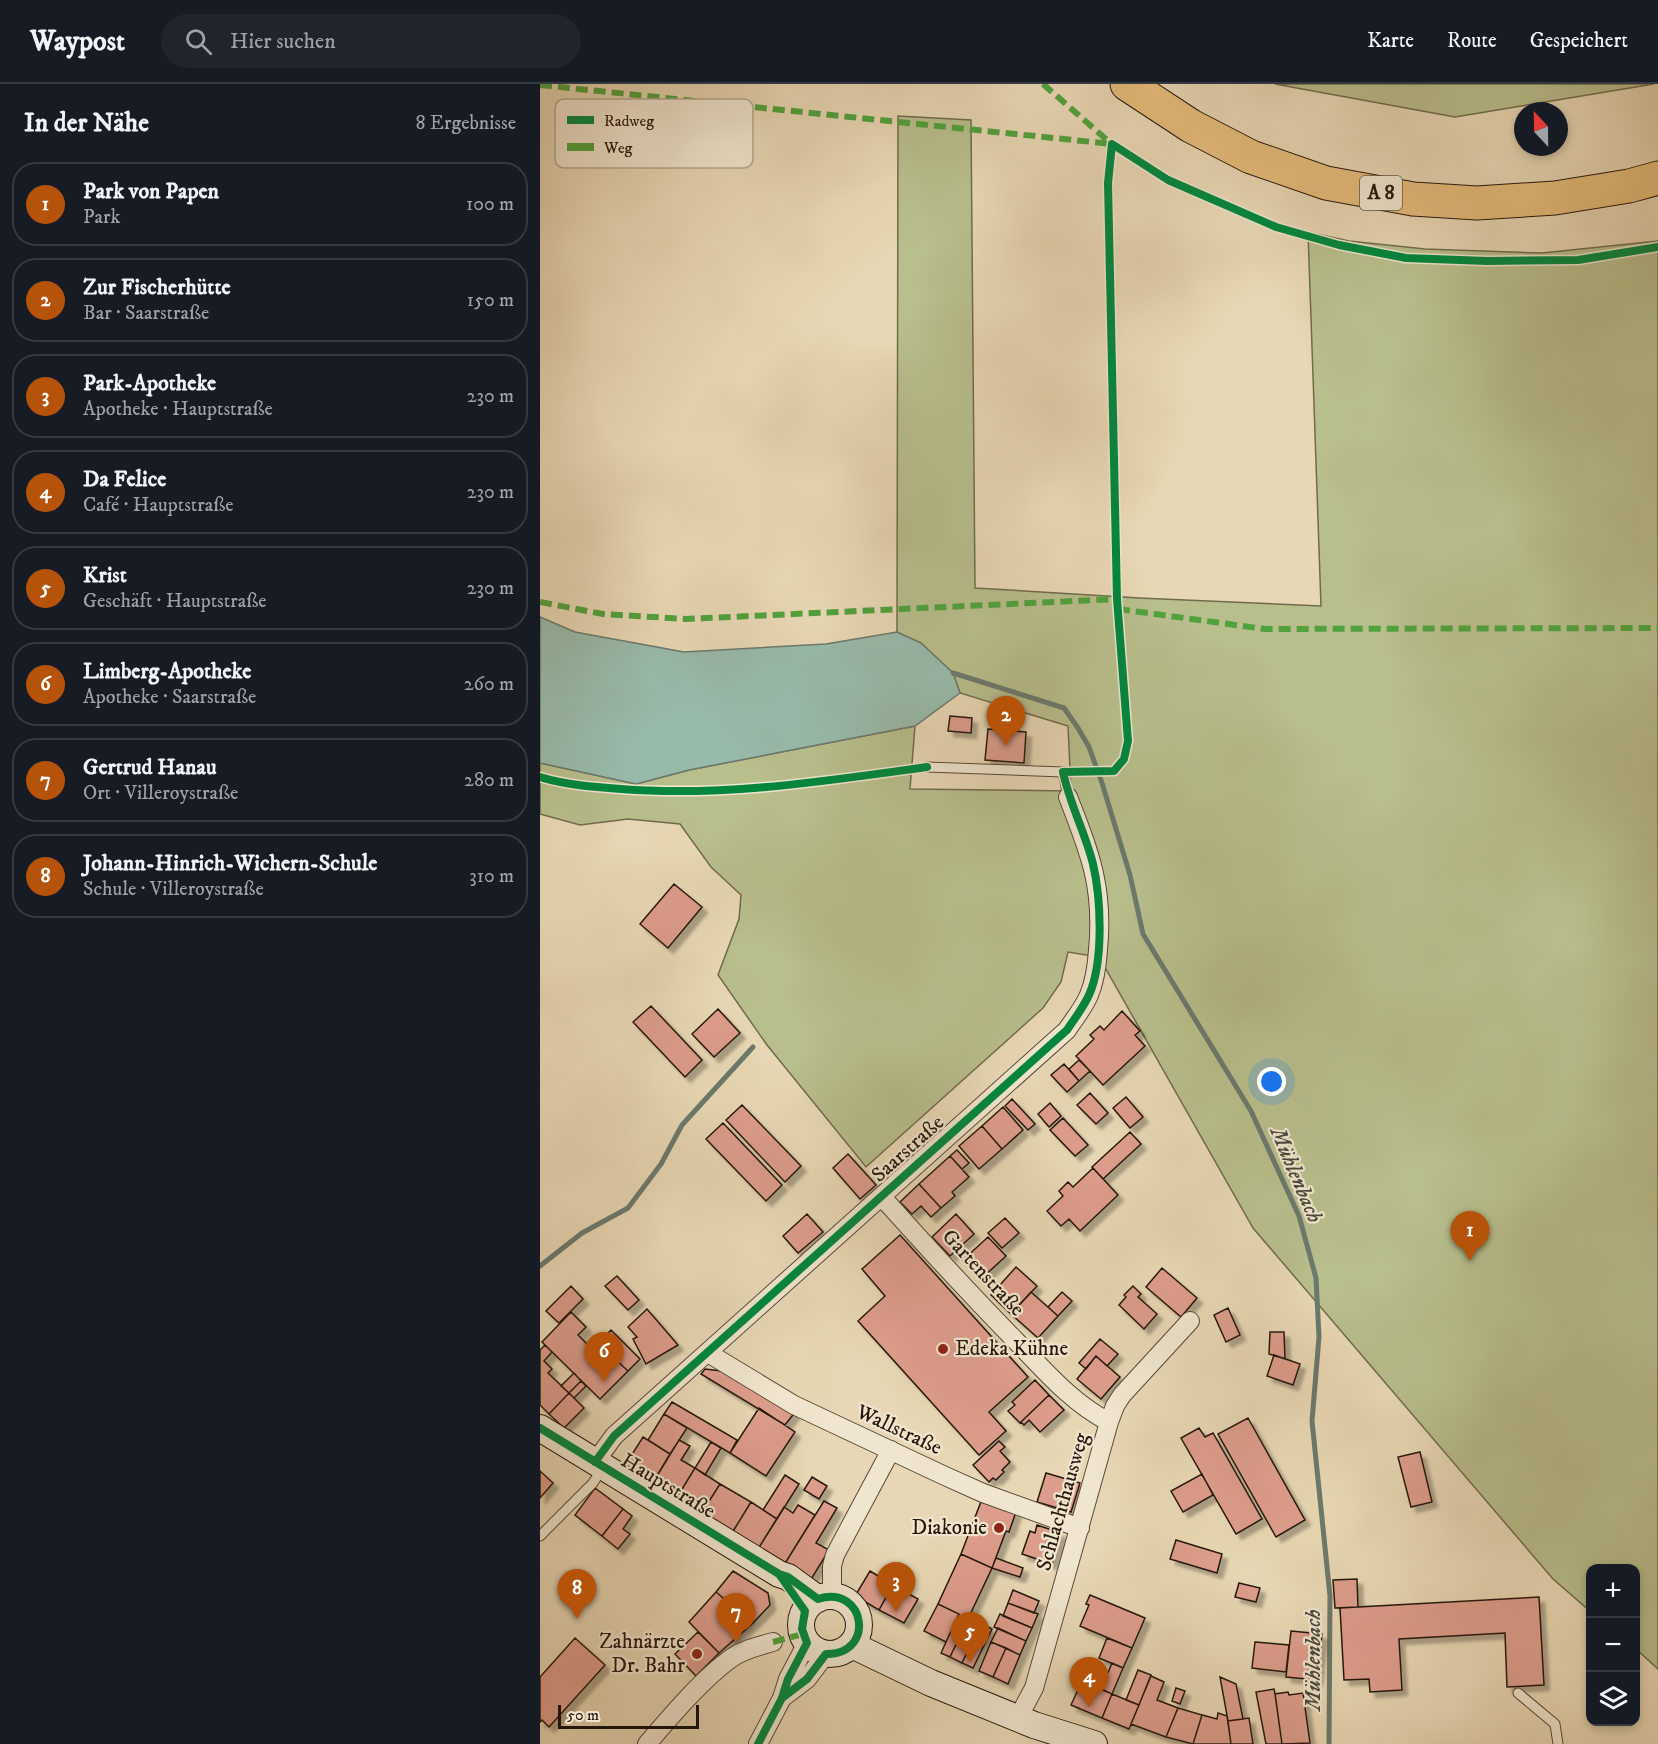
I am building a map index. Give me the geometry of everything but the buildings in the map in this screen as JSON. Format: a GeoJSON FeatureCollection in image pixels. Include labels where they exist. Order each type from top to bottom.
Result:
{"type":"FeatureCollection","features":[{"type":"Feature","properties":{"kind":"highway","name":"A 8"},"geometry":{"type":"LineString","coordinates":[[1127,84],[1191,126],[1251,157],[1326,183],[1413,199],[1477,203],[1555,198],[1629,186],[1658,178]]}},
{"type":"Feature","properties":{"kind":"highway"},"geometry":{"type":"LineString","coordinates":[[1163,84],[1201,108],[1259,138],[1331,162],[1416,178],[1477,182],[1552,177],[1625,166],[1658,157]]}},
{"type":"Feature","properties":{"kind":"main road","name":"Hauptstraße"},"geometry":{"type":"LineString","coordinates":[[540,1428],[779,1574],[788,1577],[818,1602]]}},
{"type":"Feature","properties":{"kind":"main road"},"geometry":{"type":"LineString","coordinates":[[845,1600],[858,1616],[855,1637],[840,1652],[816,1648],[801,1629],[818,1602],[845,1600]]}},
{"type":"Feature","properties":{"kind":"main road"},"geometry":{"type":"LineString","coordinates":[[855,1637],[937,1670],[968,1696],[1018,1718],[1094,1744]]}},
{"type":"Feature","properties":{"kind":"street","name":"Saarstraße"},"geometry":{"type":"LineString","coordinates":[[599,1464],[614,1436],[1067,1030],[1090,993],[1096,970],[1099,942],[1097,886],[1092,862],[1068,797]]}},
{"type":"Feature","properties":{"kind":"street","name":"Gartenstraße"},"geometry":{"type":"LineString","coordinates":[[882,1197],[961,1284],[1042,1367],[1087,1409],[1109,1422]]}},
{"type":"Feature","properties":{"kind":"street","name":"Schlachthausweg"},"geometry":{"type":"LineString","coordinates":[[1018,1718],[1034,1688],[1115,1406],[1122,1395],[1190,1321]]}},
{"type":"Feature","properties":{"kind":"street","name":"Wallstraße"},"geometry":{"type":"LineString","coordinates":[[708,1353],[795,1405],[841,1427],[983,1493],[1080,1528]]}},
{"type":"Feature","properties":{"kind":"street"},"geometry":{"type":"LineString","coordinates":[[818,1602],[836,1555],[891,1450]]}},
{"type":"Feature","properties":{"kind":"street"},"geometry":{"type":"LineString","coordinates":[[646,1744],[680,1707],[734,1656],[773,1642]]}},
{"type":"Feature","properties":{"kind":"street"},"geometry":{"type":"LineString","coordinates":[[758,1744],[782,1698],[788,1679],[816,1648]]}},
{"type":"Feature","properties":{"kind":"lane"},"geometry":{"type":"LineString","coordinates":[[927,767],[1063,772],[1068,797]]}},
{"type":"Feature","properties":{"kind":"lane"},"geometry":{"type":"LineString","coordinates":[[540,1536],[593,1483],[599,1464]]}},
{"type":"Feature","properties":{"kind":"lane"},"geometry":{"type":"LineString","coordinates":[[1518,1693],[1555,1724],[1558,1744]]}},
{"type":"Feature","properties":{"kind":"green space"},"geometry":{"type":"Polygon","coordinates":[[[1275,84],[1654,84],[1545,102],[1514,102],[1514,107],[1455,117],[1275,84]]]}},
{"type":"Feature","properties":{"kind":"green space"},"geometry":{"type":"Polygon","coordinates":[[[898,116],[971,120],[975,588],[1321,606],[1308,232],[1349,241],[1425,249],[1542,253],[1658,241],[1658,1669],[1640,1653],[1640,1564],[1586,1564],[1586,1608],[1553,1579],[1253,1228],[1099,957],[1068,952],[1061,982],[1043,1008],[866,1167],[767,1045],[718,975],[739,919],[741,895],[711,867],[680,824],[628,819],[580,825],[540,814],[540,763],[636,784],[689,770],[915,726],[910,789],[1071,791],[1068,726],[960,693],[953,673],[921,644],[897,632],[898,116]]]}},
{"type":"Feature","properties":{"kind":"shaded area"},"geometry":{"type":"Polygon","coordinates":[[[540,617],[575,632],[684,652],[826,644],[897,632],[921,643],[953,673],[960,693],[915,726],[689,770],[636,784],[540,763],[540,617]]]}},
{"type":"Feature","properties":{"kind":"waterway","name":"Mühlenbach"},"geometry":{"type":"LineString","coordinates":[[953,673],[1064,708],[1078,728],[1089,747],[1102,783],[1130,875],[1143,934],[1251,1111],[1299,1216],[1316,1278],[1319,1337],[1312,1421],[1330,1596],[1329,1744]]}},
{"type":"Feature","properties":{"kind":"waterway"},"geometry":{"type":"LineString","coordinates":[[540,1266],[582,1233],[628,1208],[661,1164],[682,1125],[753,1047]]}},
{"type":"Feature","properties":{"kind":"marked path"},"geometry":{"type":"LineString","coordinates":[[1043,84],[1115,147]]}},
{"type":"Feature","properties":{"kind":"marked path"},"geometry":{"type":"LineString","coordinates":[[540,85],[676,99]]}},
{"type":"Feature","properties":{"kind":"marked path"},"geometry":{"type":"LineString","coordinates":[[753,107],[1112,144]]}},
{"type":"Feature","properties":{"kind":"marked path"},"geometry":{"type":"LineString","coordinates":[[540,602],[603,614],[686,619],[1117,599]]}},
{"type":"Feature","properties":{"kind":"marked path"},"geometry":{"type":"LineString","coordinates":[[1118,609],[1265,629],[1658,628]]}},
{"type":"Feature","properties":{"kind":"marked path"},"geometry":{"type":"LineString","coordinates":[[773,1642],[803,1634]]}},
{"type":"Feature","properties":{"kind":"cycle path"},"geometry":{"type":"LineString","coordinates":[[595,1462],[614,1436],[1067,1030],[1089,995],[1094,981],[1099,948],[1098,894],[1090,852],[1063,772],[1114,771],[1124,759],[1128,741],[1117,599],[1108,183],[1112,144],[1168,180],[1276,227],[1339,245],[1406,258],[1487,261],[1578,260],[1658,247]]}},
{"type":"Feature","properties":{"kind":"cycle path"},"geometry":{"type":"LineString","coordinates":[[540,777],[570,784],[600,787],[698,791],[774,786],[927,767]]}},
{"type":"Feature","properties":{"kind":"cycle path"},"geometry":{"type":"LineString","coordinates":[[540,1428],[779,1574],[788,1577],[818,1599],[834,1597],[847,1601],[855,1610],[859,1621],[858,1633],[853,1644],[842,1651],[826,1654],[807,1679],[782,1698]]}},
{"type":"Feature","properties":{"kind":"cycle path"},"geometry":{"type":"LineString","coordinates":[[758,1744],[807,1643],[802,1629],[805,1611],[779,1574]]}},
{"type":"Feature","properties":{"kind":"place","name":"Zur Fischerhütte"},"geometry":{"type":"Point","coordinates":[1006,746]}},
{"type":"Feature","properties":{"kind":"place","name":"Park von Papen"},"geometry":{"type":"Point","coordinates":[1470,1261]}},
{"type":"Feature","properties":{"kind":"place","name":"Edeka Kühne"},"geometry":{"type":"Point","coordinates":[943,1349]}},
{"type":"Feature","properties":{"kind":"place","name":"Limberg-Apotheke"},"geometry":{"type":"Point","coordinates":[604,1382]}},
{"type":"Feature","properties":{"kind":"place","name":"Diakonie"},"geometry":{"type":"Point","coordinates":[999,1528]}},
{"type":"Feature","properties":{"kind":"place","name":"Park-Apotheke"},"geometry":{"type":"Point","coordinates":[896,1612]}},
{"type":"Feature","properties":{"kind":"place","name":"Johann-Hinrich-Wichern-Schule"},"geometry":{"type":"Point","coordinates":[577,1619]}},
{"type":"Feature","properties":{"kind":"place","name":"Gertrud Hanau"},"geometry":{"type":"Point","coordinates":[736,1643]}},
{"type":"Feature","properties":{"kind":"place","name":"Zahnärzte Dr. Bahr"},"geometry":{"type":"Point","coordinates":[697,1654]}},
{"type":"Feature","properties":{"kind":"place","name":"Krist"},"geometry":{"type":"Point","coordinates":[970,1662]}},
{"type":"Feature","properties":{"kind":"place","name":"Da Felice"},"geometry":{"type":"Point","coordinates":[1089,1707]}}]}
